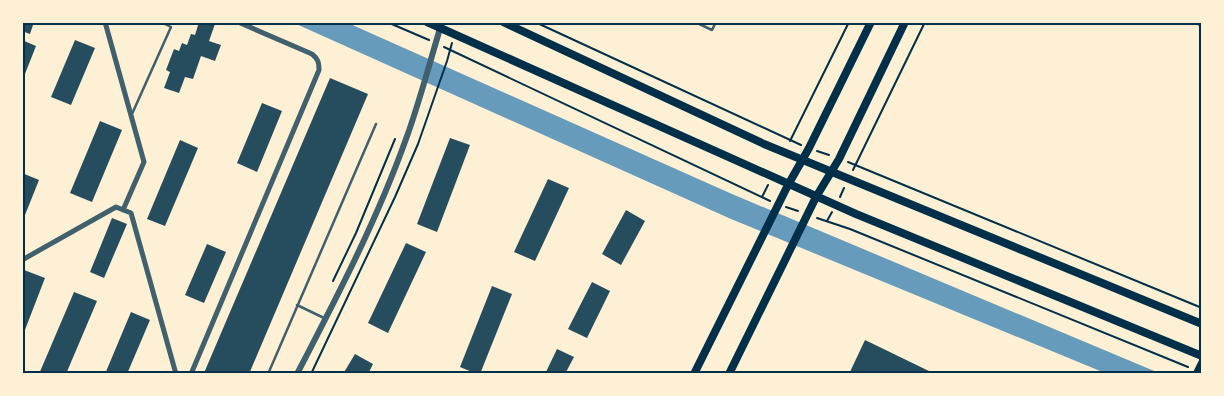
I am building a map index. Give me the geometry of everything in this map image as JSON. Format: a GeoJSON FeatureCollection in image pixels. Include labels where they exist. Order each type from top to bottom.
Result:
{"type":"FeatureCollection","features":[{"type":"Feature","properties":{"kind":"main road"},"geometry":{"type":"LineString","coordinates":[[427,22],[441,26],[816,197],[1202,356]]}},
{"type":"Feature","properties":{"kind":"main road"},"geometry":{"type":"LineString","coordinates":[[503,22],[784,153],[1202,324]]}},
{"type":"Feature","properties":{"kind":"main road"},"geometry":{"type":"LineString","coordinates":[[694,374],[871,22]]}},
{"type":"Feature","properties":{"kind":"main road"},"geometry":{"type":"LineString","coordinates":[[729,374],[816,197],[839,159],[905,22]]}},
{"type":"Feature","properties":{"kind":"main road"},"geometry":{"type":"LineString","coordinates":[[1197,372],[1202,362]]}},
{"type":"Feature","properties":{"kind":"street"},"geometry":{"type":"LineString","coordinates":[[105,22],[144,162],[124,210]]}},
{"type":"Feature","properties":{"kind":"street"},"geometry":{"type":"LineString","coordinates":[[191,374],[319,70],[317,58],[312,54],[238,22]]}},
{"type":"Feature","properties":{"kind":"street"},"geometry":{"type":"LineString","coordinates":[[1198,22],[1202,24]]}},
{"type":"Feature","properties":{"kind":"street"},"geometry":{"type":"LineString","coordinates":[[297,374],[356,258],[383,197],[406,140],[441,26]]}},
{"type":"Feature","properties":{"kind":"street"},"geometry":{"type":"LineString","coordinates":[[22,260],[116,207],[131,213],[176,374]]}},
{"type":"Feature","properties":{"kind":"lane"},"geometry":{"type":"LineString","coordinates":[[131,116],[171,27],[161,22]]}},
{"type":"Feature","properties":{"kind":"lane"},"geometry":{"type":"LineString","coordinates":[[695,22],[712,30],[716,22]]}},
{"type":"Feature","properties":{"kind":"lane"},"geometry":{"type":"LineString","coordinates":[[268,374],[376,124]]}},
{"type":"Feature","properties":{"kind":"lane"},"geometry":{"type":"LineString","coordinates":[[297,305],[326,319]]}},
{"type":"Feature","properties":{"kind":"path"},"geometry":{"type":"LineString","coordinates":[[387,22],[436,43],[762,197],[777,206],[806,217],[827,221],[868,237],[1197,372]]}},
{"type":"Feature","properties":{"kind":"path"},"geometry":{"type":"LineString","coordinates":[[535,22],[790,140],[1202,308]]}},
{"type":"Feature","properties":{"kind":"path"},"geometry":{"type":"LineString","coordinates":[[784,153],[849,22]]}},
{"type":"Feature","properties":{"kind":"path"},"geometry":{"type":"LineString","coordinates":[[827,221],[926,22]]}},
{"type":"Feature","properties":{"kind":"path"},"geometry":{"type":"LineString","coordinates":[[437,87],[445,66]]}},
{"type":"Feature","properties":{"kind":"path"},"geometry":{"type":"LineString","coordinates":[[332,283],[370,202],[396,138]]}},
{"type":"Feature","properties":{"kind":"path"},"geometry":{"type":"LineString","coordinates":[[762,197],[771,177]]}},
{"type":"Feature","properties":{"kind":"water"},"geometry":{"type":"Polygon","coordinates":[[[294,23],[348,23],[732,194],[1159,373],[1105,373],[731,219],[294,23]]]}},
{"type":"Feature","properties":{"kind":"building"},"geometry":{"type":"Polygon","coordinates":[[[22,22],[34,22],[30,34],[22,31],[22,22]]]}},
{"type":"Feature","properties":{"kind":"building"},"geometry":{"type":"Polygon","coordinates":[[[199,22],[215,24],[209,41],[221,45],[215,61],[201,56],[193,79],[185,77],[179,93],[164,88],[170,72],[166,70],[174,49],[179,51],[182,43],[187,45],[191,34],[195,35],[199,22]]]}},
{"type":"Feature","properties":{"kind":"building"},"geometry":{"type":"Polygon","coordinates":[[[22,40],[36,46],[23,79],[22,79],[22,40]]]}},
{"type":"Feature","properties":{"kind":"building"},"geometry":{"type":"Polygon","coordinates":[[[75,40],[95,48],[71,105],[51,97],[75,40]]]}},
{"type":"Feature","properties":{"kind":"building"},"geometry":{"type":"Polygon","coordinates":[[[330,78],[368,94],[249,374],[205,374],[204,373],[330,78]]]}},
{"type":"Feature","properties":{"kind":"building"},"geometry":{"type":"Polygon","coordinates":[[[262,103],[282,111],[257,172],[237,163],[262,103]]]}},
{"type":"Feature","properties":{"kind":"building"},"geometry":{"type":"Polygon","coordinates":[[[100,121],[122,130],[92,202],[70,193],[100,121]]]}},
{"type":"Feature","properties":{"kind":"building"},"geometry":{"type":"Polygon","coordinates":[[[450,138],[470,145],[437,232],[417,224],[450,138]]]}},
{"type":"Feature","properties":{"kind":"building"},"geometry":{"type":"Polygon","coordinates":[[[180,140],[198,148],[165,226],[147,219],[180,140]]]}},
{"type":"Feature","properties":{"kind":"building"},"geometry":{"type":"Polygon","coordinates":[[[22,173],[39,180],[23,220],[22,220],[22,173]]]}},
{"type":"Feature","properties":{"kind":"building"},"geometry":{"type":"Polygon","coordinates":[[[548,179],[569,188],[535,261],[514,252],[548,179]]]}},
{"type":"Feature","properties":{"kind":"building"},"geometry":{"type":"Polygon","coordinates":[[[626,210],[645,221],[621,265],[602,254],[626,210]]]}},
{"type":"Feature","properties":{"kind":"building"},"geometry":{"type":"Polygon","coordinates":[[[112,218],[127,224],[104,278],[90,272],[112,218]]]}},
{"type":"Feature","properties":{"kind":"building"},"geometry":{"type":"Polygon","coordinates":[[[406,243],[426,252],[388,333],[368,323],[406,243]]]}},
{"type":"Feature","properties":{"kind":"building"},"geometry":{"type":"Polygon","coordinates":[[[207,244],[226,252],[204,303],[185,295],[207,244]]]}},
{"type":"Feature","properties":{"kind":"building"},"geometry":{"type":"Polygon","coordinates":[[[24,270],[45,278],[23,335],[22,273],[24,270]]]}},
{"type":"Feature","properties":{"kind":"building"},"geometry":{"type":"Polygon","coordinates":[[[592,282],[610,291],[587,338],[568,329],[592,282]]]}},
{"type":"Feature","properties":{"kind":"building"},"geometry":{"type":"Polygon","coordinates":[[[492,286],[512,294],[480,374],[477,374],[460,367],[492,286]]]}},
{"type":"Feature","properties":{"kind":"building"},"geometry":{"type":"Polygon","coordinates":[[[74,292],[97,301],[66,374],[39,374],[74,292]]]}},
{"type":"Feature","properties":{"kind":"building"},"geometry":{"type":"Polygon","coordinates":[[[131,312],[150,320],[127,374],[105,374],[131,312]]]}},
{"type":"Feature","properties":{"kind":"building"},"geometry":{"type":"Polygon","coordinates":[[[865,340],[931,372],[930,374],[849,374],[865,340]]]}},
{"type":"Feature","properties":{"kind":"building"},"geometry":{"type":"Polygon","coordinates":[[[557,349],[574,357],[565,374],[545,374],[557,349]]]}},
{"type":"Feature","properties":{"kind":"building"},"geometry":{"type":"Polygon","coordinates":[[[355,354],[373,364],[368,374],[343,374],[355,354]]]}}]}
